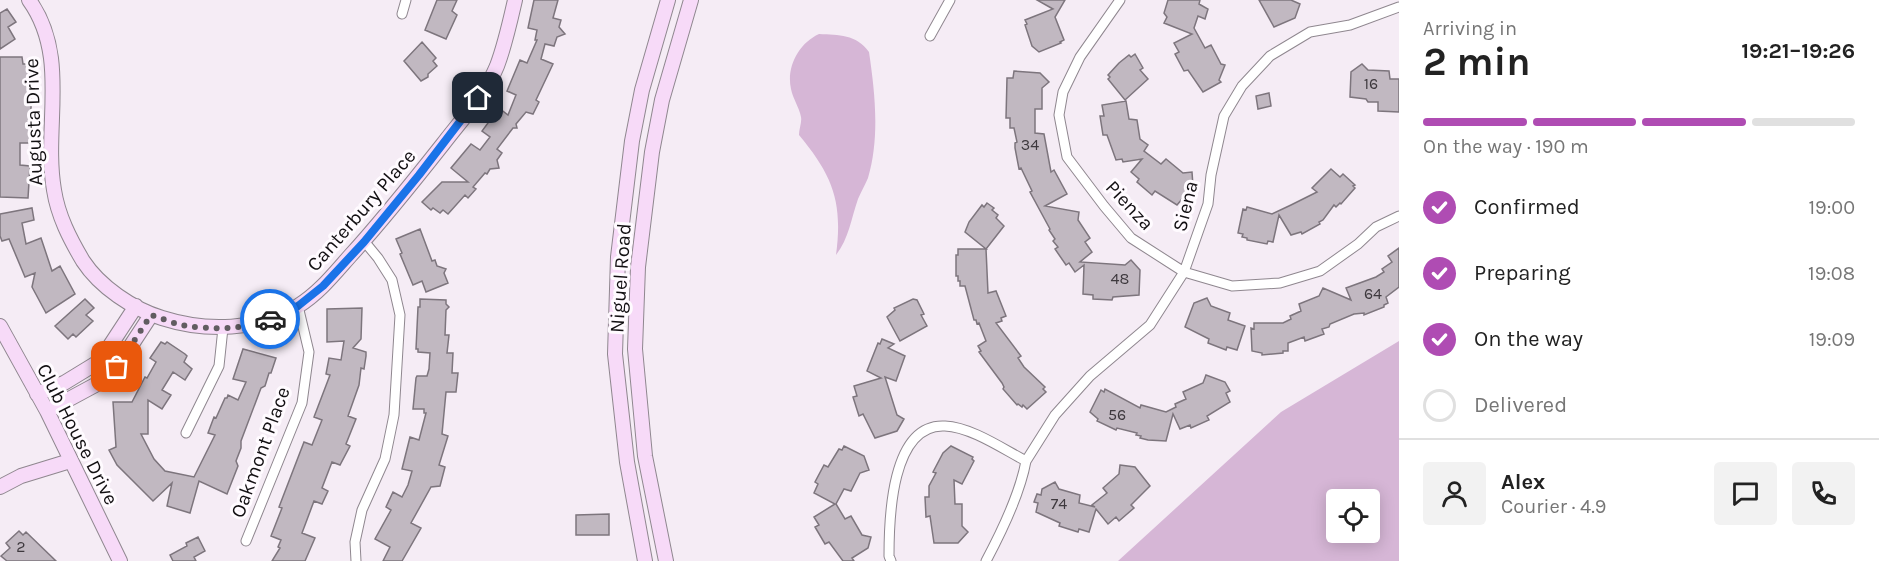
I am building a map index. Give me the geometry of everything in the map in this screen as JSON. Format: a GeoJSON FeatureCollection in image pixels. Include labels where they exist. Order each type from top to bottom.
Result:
{"type":"FeatureCollection","features":[{"type":"Feature","properties":{"kind":"street","name":"Augusta Drive"},"geometry":{"type":"LineString","coordinates":[[30,0],[37,11],[52,53],[54,78],[52,168],[59,214],[85,264],[103,284],[151,315]]}},
{"type":"Feature","properties":{"kind":"street"},"geometry":{"type":"LineString","coordinates":[[402,14],[406,0]]}},
{"type":"Feature","properties":{"kind":"street","name":"Canterbury Place"},"geometry":{"type":"LineString","coordinates":[[151,315],[183,325],[223,328],[262,322],[298,306],[323,286],[364,242],[478,98],[497,66],[515,0]]}},
{"type":"Feature","properties":{"kind":"street","name":"Niguel Road"},"geometry":{"type":"LineString","coordinates":[[645,561],[627,462],[615,354],[618,257],[632,141],[642,90],[668,0]]}},
{"type":"Feature","properties":{"kind":"street","name":"Niguel Road"},"geometry":{"type":"LineString","coordinates":[[666,561],[645,456],[635,349],[638,267],[652,152],[662,100],[691,0]]}},
{"type":"Feature","properties":{"kind":"street"},"geometry":{"type":"LineString","coordinates":[[930,36],[950,0]]}},
{"type":"Feature","properties":{"kind":"street","name":"Pienza"},"geometry":{"type":"LineString","coordinates":[[1120,0],[1080,57],[1063,92],[1059,115],[1067,157],[1131,238],[1184,272],[1232,286],[1280,283],[1320,271],[1358,244],[1376,227],[1399,216]]}},
{"type":"Feature","properties":{"kind":"street","name":"Siena"},"geometry":{"type":"LineString","coordinates":[[986,561],[1004,527],[1026,461],[1055,415],[1090,376],[1150,325],[1184,272],[1208,204],[1211,175],[1224,116],[1242,86],[1270,56],[1310,32],[1350,25],[1399,7]]}},
{"type":"Feature","properties":{"kind":"street"},"geometry":{"type":"LineString","coordinates":[[356,561],[355,542],[362,510],[385,459],[394,415],[400,315],[392,280],[364,242]]}},
{"type":"Feature","properties":{"kind":"street"},"geometry":{"type":"LineString","coordinates":[[38,394],[64,383],[100,361],[136,306]]}},
{"type":"Feature","properties":{"kind":"street","name":"Oakmont Place"},"geometry":{"type":"LineString","coordinates":[[246,541],[302,403],[309,352],[298,306]]}},
{"type":"Feature","properties":{"kind":"street"},"geometry":{"type":"LineString","coordinates":[[47,411],[97,384],[117,367],[151,315]]}},
{"type":"Feature","properties":{"kind":"street","name":"Club House Drive"},"geometry":{"type":"LineString","coordinates":[[0,326],[47,411],[120,561]]}},
{"type":"Feature","properties":{"kind":"street"},"geometry":{"type":"LineString","coordinates":[[186,433],[219,366],[223,328]]}},
{"type":"Feature","properties":{"kind":"street"},"geometry":{"type":"LineString","coordinates":[[891,561],[889,520],[897,474],[907,449],[921,433],[932,426],[965,429],[1026,461]]}},
{"type":"Feature","properties":{"kind":"street"},"geometry":{"type":"LineString","coordinates":[[0,487],[21,476],[70,461]]}},
{"type":"Feature","properties":{"kind":"shaded area"},"geometry":{"type":"Polygon","coordinates":[[[819,34],[840,35],[864,46],[869,52],[874,99],[875,131],[872,162],[847,235],[836,255],[838,220],[833,190],[820,164],[799,135],[801,117],[790,81],[792,64],[800,50],[805,43],[819,34]]]}},
{"type":"Feature","properties":{"kind":"shaded area"},"geometry":{"type":"Polygon","coordinates":[[[1399,341],[1399,561],[1118,561],[1281,412],[1399,341]]]}},
{"type":"Feature","properties":{"kind":"building"},"geometry":{"type":"Polygon","coordinates":[[[437,0],[457,0],[452,11],[457,15],[446,39],[425,30],[437,0]]]}},
{"type":"Feature","properties":{"kind":"building"},"geometry":{"type":"Polygon","coordinates":[[[534,0],[558,0],[553,18],[561,20],[559,27],[565,34],[557,37],[554,46],[545,44],[541,59],[553,64],[536,100],[539,102],[533,114],[526,112],[516,124],[517,128],[513,128],[497,149],[502,153],[497,160],[499,168],[490,169],[487,174],[485,173],[473,187],[476,189],[468,198],[465,195],[448,214],[443,210],[440,213],[433,208],[431,210],[422,202],[442,182],[468,182],[451,168],[471,144],[480,150],[490,137],[482,131],[499,108],[508,115],[516,95],[507,91],[520,60],[527,63],[537,40],[535,40],[537,30],[528,28],[534,0]]]}},
{"type":"Feature","properties":{"kind":"building"},"geometry":{"type":"Polygon","coordinates":[[[1037,0],[1065,0],[1055,17],[1064,40],[1039,52],[1032,46],[1025,20],[1053,9],[1037,0]]]}},
{"type":"Feature","properties":{"kind":"building"},"geometry":{"type":"Polygon","coordinates":[[[1168,0],[1200,0],[1199,4],[1208,9],[1205,19],[1198,16],[1194,28],[1205,48],[1211,45],[1221,64],[1225,65],[1219,80],[1221,82],[1203,92],[1188,70],[1184,71],[1175,54],[1179,52],[1174,43],[1192,34],[1164,23],[1167,17],[1164,13],[1168,0]]]}},
{"type":"Feature","properties":{"kind":"building"},"geometry":{"type":"Polygon","coordinates":[[[1259,0],[1291,0],[1300,4],[1295,18],[1274,27],[1259,0]]]}},
{"type":"Feature","properties":{"kind":"building"},"geometry":{"type":"Polygon","coordinates":[[[7,9],[16,22],[8,27],[15,39],[0,49],[0,13],[7,9]]]}},
{"type":"Feature","properties":{"kind":"building"},"geometry":{"type":"Polygon","coordinates":[[[422,42],[436,58],[433,61],[437,66],[428,74],[428,77],[421,81],[404,61],[422,42]]]}},
{"type":"Feature","properties":{"kind":"building"},"geometry":{"type":"Polygon","coordinates":[[[1135,54],[1143,68],[1140,70],[1148,79],[1125,100],[1108,79],[1110,77],[1108,75],[1129,55],[1131,57],[1135,54]]]}},
{"type":"Feature","properties":{"kind":"building"},"geometry":{"type":"Polygon","coordinates":[[[0,57],[22,57],[23,64],[34,66],[34,75],[31,78],[31,143],[20,143],[20,165],[30,166],[28,198],[0,197],[0,57]]]}},
{"type":"Feature","properties":{"kind":"building"},"geometry":{"type":"Polygon","coordinates":[[[1362,64],[1368,70],[1389,71],[1390,79],[1399,79],[1399,112],[1378,111],[1378,102],[1350,97],[1351,72],[1362,64]]]}},
{"type":"Feature","properties":{"kind":"building"},"geometry":{"type":"Polygon","coordinates":[[[1014,71],[1040,73],[1049,82],[1042,88],[1042,109],[1035,109],[1035,133],[1044,134],[1051,172],[1054,170],[1067,194],[1045,206],[1079,212],[1078,220],[1090,238],[1085,242],[1092,252],[1080,262],[1125,265],[1131,260],[1140,270],[1139,295],[1113,297],[1112,300],[1093,299],[1093,295],[1083,294],[1084,265],[1075,272],[1069,263],[1066,265],[1055,249],[1058,247],[1053,241],[1055,239],[1030,192],[1032,191],[1021,168],[1019,169],[1014,128],[1010,128],[1010,118],[1006,118],[1007,78],[1013,78],[1014,71]]]}},
{"type":"Feature","properties":{"kind":"building"},"geometry":{"type":"Polygon","coordinates":[[[1269,93],[1271,106],[1258,109],[1256,96],[1269,93]]]}},
{"type":"Feature","properties":{"kind":"building"},"geometry":{"type":"Polygon","coordinates":[[[1126,101],[1129,119],[1137,120],[1140,139],[1148,145],[1144,151],[1161,164],[1166,159],[1183,173],[1192,172],[1193,186],[1177,205],[1155,191],[1152,195],[1137,182],[1139,179],[1131,172],[1142,159],[1123,162],[1122,159],[1116,160],[1107,135],[1103,135],[1100,116],[1104,116],[1102,105],[1126,101]]]}},
{"type":"Feature","properties":{"kind":"building"},"geometry":{"type":"Polygon","coordinates":[[[1331,169],[1340,177],[1343,174],[1355,185],[1353,186],[1355,188],[1341,204],[1336,207],[1334,205],[1319,222],[1320,224],[1302,234],[1301,232],[1291,235],[1279,215],[1273,242],[1268,241],[1267,244],[1247,240],[1242,237],[1243,234],[1238,233],[1243,209],[1246,210],[1247,207],[1272,214],[1317,192],[1312,188],[1331,169]]]}},
{"type":"Feature","properties":{"kind":"building"},"geometry":{"type":"Polygon","coordinates":[[[987,203],[994,208],[992,210],[998,215],[996,218],[1004,226],[986,249],[965,232],[969,222],[982,205],[984,207],[987,203]]]}},
{"type":"Feature","properties":{"kind":"building"},"geometry":{"type":"Polygon","coordinates":[[[32,208],[34,220],[22,223],[26,244],[41,238],[52,271],[60,266],[75,294],[46,313],[32,287],[35,273],[25,277],[9,239],[2,241],[0,236],[0,214],[32,208]]]}},
{"type":"Feature","properties":{"kind":"building"},"geometry":{"type":"Polygon","coordinates":[[[420,229],[432,261],[435,260],[437,266],[446,269],[444,273],[448,283],[426,292],[422,281],[413,285],[396,239],[420,229]]]}},
{"type":"Feature","properties":{"kind":"building"},"geometry":{"type":"Polygon","coordinates":[[[1399,248],[1399,287],[1386,297],[1388,303],[1384,307],[1364,315],[1364,313],[1354,314],[1330,324],[1329,327],[1322,329],[1324,334],[1305,341],[1304,337],[1288,343],[1288,351],[1283,351],[1283,353],[1262,355],[1262,353],[1252,351],[1251,328],[1254,329],[1254,323],[1283,323],[1291,319],[1290,316],[1301,311],[1299,304],[1319,296],[1323,288],[1351,300],[1346,288],[1384,272],[1382,269],[1392,262],[1388,256],[1399,248]]]}},
{"type":"Feature","properties":{"kind":"building"},"geometry":{"type":"Polygon","coordinates":[[[958,249],[986,249],[988,293],[996,291],[1006,316],[1001,318],[1002,321],[996,323],[1021,356],[1018,358],[1024,367],[1045,387],[1043,389],[1046,392],[1027,409],[1023,405],[1022,407],[1017,405],[1003,389],[1002,383],[979,352],[981,351],[978,346],[986,341],[979,323],[977,324],[974,320],[965,286],[960,286],[958,276],[956,276],[958,249]]]}},
{"type":"Feature","properties":{"kind":"building"},"geometry":{"type":"Polygon","coordinates":[[[1207,298],[1211,306],[1230,313],[1228,320],[1245,326],[1237,350],[1227,347],[1226,350],[1208,343],[1209,339],[1185,327],[1194,303],[1207,298]]]}},
{"type":"Feature","properties":{"kind":"building"},"geometry":{"type":"Polygon","coordinates":[[[85,299],[94,308],[86,315],[93,321],[76,337],[73,334],[68,339],[55,326],[85,299]]]}},
{"type":"Feature","properties":{"kind":"building"},"geometry":{"type":"Polygon","coordinates":[[[420,299],[446,300],[449,307],[446,310],[445,335],[449,335],[447,353],[453,353],[452,373],[458,373],[456,392],[446,392],[442,434],[448,436],[439,465],[445,467],[440,486],[431,487],[411,523],[421,528],[402,561],[383,561],[390,547],[375,539],[391,510],[386,507],[393,492],[402,497],[408,485],[412,471],[402,469],[410,437],[419,440],[426,413],[424,409],[413,409],[416,378],[427,376],[429,369],[430,353],[418,352],[416,349],[420,299]]]}},
{"type":"Feature","properties":{"kind":"building"},"geometry":{"type":"Polygon","coordinates":[[[913,299],[917,300],[927,326],[900,341],[887,317],[895,310],[894,308],[913,299]]]}},
{"type":"Feature","properties":{"kind":"building"},"geometry":{"type":"Polygon","coordinates":[[[362,308],[361,339],[353,348],[366,352],[366,356],[364,369],[361,368],[359,385],[348,416],[356,419],[346,444],[350,446],[340,465],[332,462],[322,488],[328,491],[322,504],[314,501],[302,533],[315,538],[305,561],[272,561],[280,548],[278,547],[281,540],[271,536],[282,508],[279,507],[304,442],[312,445],[322,420],[314,417],[330,375],[326,374],[329,358],[341,360],[344,341],[327,342],[327,309],[362,308]]]}},
{"type":"Feature","properties":{"kind":"building"},"geometry":{"type":"Polygon","coordinates":[[[882,339],[894,344],[888,348],[905,356],[896,381],[885,377],[897,415],[904,419],[897,431],[875,438],[863,414],[859,416],[853,397],[857,396],[854,386],[881,378],[867,371],[878,343],[880,344],[882,339]]]}},
{"type":"Feature","properties":{"kind":"building"},"geometry":{"type":"Polygon","coordinates":[[[161,342],[165,344],[167,342],[185,354],[187,356],[184,362],[192,369],[185,380],[173,372],[162,390],[171,395],[162,409],[148,400],[148,434],[141,434],[154,459],[165,471],[194,477],[215,435],[208,433],[214,417],[216,418],[228,395],[238,400],[246,382],[233,379],[243,349],[276,358],[265,386],[261,388],[241,441],[236,461],[238,466],[227,494],[199,481],[190,513],[167,506],[172,483],[153,501],[117,465],[109,450],[116,447],[113,402],[132,402],[156,362],[150,358],[161,342]]]}},
{"type":"Feature","properties":{"kind":"building"},"geometry":{"type":"Polygon","coordinates":[[[1206,375],[1225,382],[1230,391],[1226,393],[1230,402],[1207,416],[1209,420],[1191,428],[1190,425],[1180,429],[1173,414],[1166,441],[1148,440],[1140,438],[1141,436],[1136,435],[1137,433],[1117,428],[1116,430],[1097,421],[1098,419],[1090,412],[1101,390],[1104,392],[1105,389],[1140,408],[1141,405],[1166,412],[1176,407],[1175,404],[1186,399],[1183,392],[1203,383],[1206,375]]]}},
{"type":"Feature","properties":{"kind":"building"},"geometry":{"type":"Polygon","coordinates":[[[844,446],[864,456],[869,470],[860,473],[851,491],[844,489],[836,504],[845,519],[851,516],[862,535],[871,537],[868,548],[852,558],[854,561],[843,561],[829,542],[825,544],[815,527],[819,525],[814,517],[835,504],[814,493],[818,484],[815,482],[824,465],[828,467],[839,449],[842,450],[844,446]]]}},
{"type":"Feature","properties":{"kind":"building"},"geometry":{"type":"Polygon","coordinates":[[[951,446],[973,457],[974,461],[962,484],[954,480],[955,504],[962,504],[962,526],[968,532],[958,543],[934,543],[930,516],[926,517],[925,497],[929,497],[929,486],[936,473],[933,472],[943,453],[951,446]]]}},
{"type":"Feature","properties":{"kind":"building"},"geometry":{"type":"Polygon","coordinates":[[[1120,465],[1135,467],[1150,486],[1131,505],[1134,508],[1119,521],[1116,517],[1108,524],[1096,509],[1089,532],[1079,529],[1078,532],[1059,526],[1060,523],[1036,512],[1038,503],[1034,502],[1037,494],[1041,495],[1042,489],[1055,482],[1059,489],[1080,495],[1079,503],[1095,507],[1092,505],[1107,493],[1103,488],[1119,474],[1120,465]]]}},
{"type":"Feature","properties":{"kind":"building"},"geometry":{"type":"Polygon","coordinates":[[[609,514],[609,535],[576,535],[576,515],[609,514]]]}},
{"type":"Feature","properties":{"kind":"building"},"geometry":{"type":"Polygon","coordinates":[[[19,531],[23,535],[26,532],[56,561],[7,561],[1,556],[10,548],[6,543],[19,531]]]}},
{"type":"Feature","properties":{"kind":"building"},"geometry":{"type":"Polygon","coordinates":[[[198,537],[205,551],[194,557],[196,561],[173,561],[170,555],[198,537]]]}},
{"type":"Feature","properties":{"kind":"way so far"},"geometry":{"type":"LineString","coordinates":[[117,367],[151,315],[183,325],[223,328],[270,319]]}},
{"type":"Feature","properties":{"kind":"route"},"geometry":{"type":"LineString","coordinates":[[270,319],[298,306],[323,286],[364,242],[478,98]]}}]}
